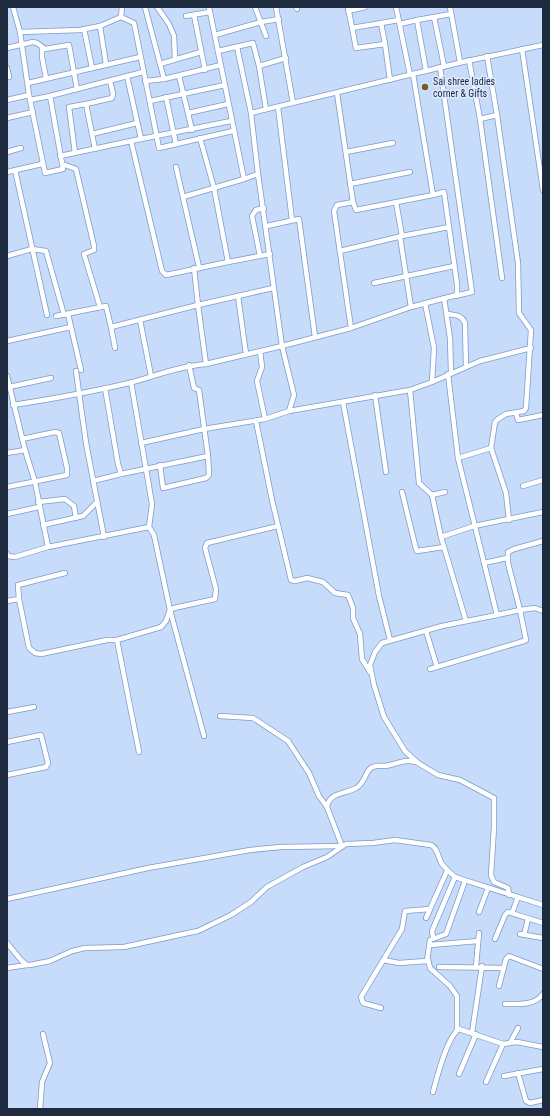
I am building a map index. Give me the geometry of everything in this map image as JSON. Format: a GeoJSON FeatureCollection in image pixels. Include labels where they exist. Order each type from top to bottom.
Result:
{"type":"FeatureCollection","features":[{"type":"Feature","properties":{"kind":"street"},"geometry":{"type":"LineString","coordinates":[[13,7],[20,32],[30,98],[45,174],[63,169],[50,96]]}},
{"type":"Feature","properties":{"kind":"street"},"geometry":{"type":"LineString","coordinates":[[121,17],[122,7]]}},
{"type":"Feature","properties":{"kind":"street"},"geometry":{"type":"LineString","coordinates":[[145,7],[164,79]]}},
{"type":"Feature","properties":{"kind":"street"},"geometry":{"type":"LineString","coordinates":[[158,7],[169,24],[174,36],[175,59]]}},
{"type":"Feature","properties":{"kind":"street"},"geometry":{"type":"LineString","coordinates":[[255,7],[262,22],[266,36]]}},
{"type":"Feature","properties":{"kind":"street"},"geometry":{"type":"LineString","coordinates":[[276,7],[293,103]]}},
{"type":"Feature","properties":{"kind":"street"},"geometry":{"type":"LineString","coordinates":[[365,7],[348,9],[356,48],[385,44]]}},
{"type":"Feature","properties":{"kind":"street"},"geometry":{"type":"LineString","coordinates":[[396,7],[411,75],[433,195]]}},
{"type":"Feature","properties":{"kind":"street"},"geometry":{"type":"LineString","coordinates":[[450,7],[460,62]]}},
{"type":"Feature","properties":{"kind":"street"},"geometry":{"type":"LineString","coordinates":[[186,16],[194,15],[210,9],[222,65],[231,121],[244,180]]}},
{"type":"Feature","properties":{"kind":"street"},"geometry":{"type":"LineString","coordinates":[[352,28],[451,14]]}},
{"type":"Feature","properties":{"kind":"street"},"geometry":{"type":"LineString","coordinates":[[194,15],[205,70]]}},
{"type":"Feature","properties":{"kind":"street"},"geometry":{"type":"LineString","coordinates":[[20,32],[84,29],[100,26],[121,17],[134,23],[159,148],[233,130]]}},
{"type":"Feature","properties":{"kind":"street"},"geometry":{"type":"LineString","coordinates":[[13,405],[58,398],[105,388],[189,365],[206,364],[282,346],[351,328],[425,303],[472,292],[434,17]]}},
{"type":"Feature","properties":{"kind":"street"},"geometry":{"type":"LineString","coordinates":[[215,35],[262,22],[279,19]]}},
{"type":"Feature","properties":{"kind":"street"},"geometry":{"type":"LineString","coordinates":[[417,20],[426,71]]}},
{"type":"Feature","properties":{"kind":"street"},"geometry":{"type":"LineString","coordinates":[[382,23],[390,80]]}},
{"type":"Feature","properties":{"kind":"street"},"geometry":{"type":"LineString","coordinates":[[100,26],[106,64]]}},
{"type":"Feature","properties":{"kind":"street"},"geometry":{"type":"LineString","coordinates":[[84,29],[92,68]]}},
{"type":"Feature","properties":{"kind":"street"},"geometry":{"type":"LineString","coordinates":[[7,48],[36,42],[42,48],[46,78]]}},
{"type":"Feature","properties":{"kind":"street"},"geometry":{"type":"LineString","coordinates":[[218,51],[254,43],[266,109]]}},
{"type":"Feature","properties":{"kind":"street"},"geometry":{"type":"LineString","coordinates":[[42,48],[68,45],[77,89]]}},
{"type":"Feature","properties":{"kind":"street"},"geometry":{"type":"LineString","coordinates":[[251,113],[460,62],[543,45]]}},
{"type":"Feature","properties":{"kind":"street"},"geometry":{"type":"LineString","coordinates":[[237,47],[251,113],[258,174],[267,226],[273,288],[282,346],[294,395],[289,411]]}},
{"type":"Feature","properties":{"kind":"street"},"geometry":{"type":"LineString","coordinates":[[522,49],[543,190]]}},
{"type":"Feature","properties":{"kind":"street"},"geometry":{"type":"LineString","coordinates":[[160,64],[201,52]]}},
{"type":"Feature","properties":{"kind":"street"},"geometry":{"type":"LineString","coordinates":[[487,56],[518,264],[519,313],[531,330],[527,406],[524,411],[506,414],[498,418],[495,422],[491,448],[506,493],[509,520]]}},
{"type":"Feature","properties":{"kind":"street"},"geometry":{"type":"LineString","coordinates":[[28,83],[140,57]]}},
{"type":"Feature","properties":{"kind":"street"},"geometry":{"type":"LineString","coordinates":[[259,66],[286,58]]}},
{"type":"Feature","properties":{"kind":"street"},"geometry":{"type":"LineString","coordinates":[[469,60],[480,119],[502,278]]}},
{"type":"Feature","properties":{"kind":"street"},"geometry":{"type":"LineString","coordinates":[[145,81],[179,76],[222,65]]}},
{"type":"Feature","properties":{"kind":"street"},"geometry":{"type":"LineString","coordinates":[[7,68],[9,77]]}},
{"type":"Feature","properties":{"kind":"street"},"geometry":{"type":"LineString","coordinates":[[7,100],[50,96],[143,72]]}},
{"type":"Feature","properties":{"kind":"street"},"geometry":{"type":"LineString","coordinates":[[127,76],[141,139]]}},
{"type":"Feature","properties":{"kind":"street"},"geometry":{"type":"LineString","coordinates":[[179,76],[192,130]]}},
{"type":"Feature","properties":{"kind":"street"},"geometry":{"type":"LineString","coordinates":[[75,153],[69,107],[112,98],[113,94],[110,81]]}},
{"type":"Feature","properties":{"kind":"street"},"geometry":{"type":"LineString","coordinates":[[150,101],[225,85]]}},
{"type":"Feature","properties":{"kind":"street"},"geometry":{"type":"LineString","coordinates":[[337,93],[350,184],[356,210],[444,192],[457,284],[457,295],[454,296]]}},
{"type":"Feature","properties":{"kind":"street"},"geometry":{"type":"LineString","coordinates":[[166,97],[176,144]]}},
{"type":"Feature","properties":{"kind":"street"},"geometry":{"type":"LineString","coordinates":[[86,104],[95,149]]}},
{"type":"Feature","properties":{"kind":"street"},"geometry":{"type":"LineString","coordinates":[[188,113],[228,104]]}},
{"type":"Feature","properties":{"kind":"street"},"geometry":{"type":"LineString","coordinates":[[278,106],[292,220]]}},
{"type":"Feature","properties":{"kind":"street"},"geometry":{"type":"LineString","coordinates":[[7,118],[33,112]]}},
{"type":"Feature","properties":{"kind":"street"},"geometry":{"type":"LineString","coordinates":[[480,119],[497,115]]}},
{"type":"Feature","properties":{"kind":"street"},"geometry":{"type":"LineString","coordinates":[[60,156],[231,121]]}},
{"type":"Feature","properties":{"kind":"street"},"geometry":{"type":"LineString","coordinates":[[92,134],[137,122]]}},
{"type":"Feature","properties":{"kind":"street"},"geometry":{"type":"LineString","coordinates":[[200,138],[214,188],[228,262]]}},
{"type":"Feature","properties":{"kind":"street"},"geometry":{"type":"LineString","coordinates":[[131,141],[163,275],[166,276],[197,268],[270,254]]}},
{"type":"Feature","properties":{"kind":"street"},"geometry":{"type":"LineString","coordinates":[[346,152],[393,143]]}},
{"type":"Feature","properties":{"kind":"street"},"geometry":{"type":"LineString","coordinates":[[7,152],[21,148]]}},
{"type":"Feature","properties":{"kind":"street"},"geometry":{"type":"LineString","coordinates":[[7,172],[42,164]]}},
{"type":"Feature","properties":{"kind":"street"},"geometry":{"type":"LineString","coordinates":[[62,164],[76,169],[94,246],[94,250],[84,254],[100,307]]}},
{"type":"Feature","properties":{"kind":"street"},"geometry":{"type":"LineString","coordinates":[[176,167],[197,268],[198,305],[206,364]]}},
{"type":"Feature","properties":{"kind":"street"},"geometry":{"type":"LineString","coordinates":[[15,170],[47,315]]}},
{"type":"Feature","properties":{"kind":"street"},"geometry":{"type":"LineString","coordinates":[[350,184],[410,172]]}},
{"type":"Feature","properties":{"kind":"street"},"geometry":{"type":"LineString","coordinates":[[183,197],[244,180],[258,174]]}},
{"type":"Feature","properties":{"kind":"street"},"geometry":{"type":"LineString","coordinates":[[351,328],[334,211],[337,205],[353,202]]}},
{"type":"Feature","properties":{"kind":"street"},"geometry":{"type":"LineString","coordinates":[[396,202],[411,307]]}},
{"type":"Feature","properties":{"kind":"street"},"geometry":{"type":"LineString","coordinates":[[260,256],[252,216],[256,210],[264,208]]}},
{"type":"Feature","properties":{"kind":"street"},"geometry":{"type":"LineString","coordinates":[[267,226],[299,219],[315,337]]}},
{"type":"Feature","properties":{"kind":"street"},"geometry":{"type":"LineString","coordinates":[[340,251],[449,227]]}},
{"type":"Feature","properties":{"kind":"street"},"geometry":{"type":"LineString","coordinates":[[7,256],[32,249],[42,250],[48,255],[71,327],[79,370],[80,393],[93,480],[104,537]]}},
{"type":"Feature","properties":{"kind":"street"},"geometry":{"type":"LineString","coordinates":[[374,283],[454,266]]}},
{"type":"Feature","properties":{"kind":"street"},"geometry":{"type":"LineString","coordinates":[[111,327],[273,288]]}},
{"type":"Feature","properties":{"kind":"street"},"geometry":{"type":"LineString","coordinates":[[238,296],[246,354]]}},
{"type":"Feature","properties":{"kind":"street"},"geometry":{"type":"LineString","coordinates":[[444,298],[447,314],[450,374],[458,458],[497,616]]}},
{"type":"Feature","properties":{"kind":"street"},"geometry":{"type":"LineString","coordinates":[[425,303],[434,348],[432,382]]}},
{"type":"Feature","properties":{"kind":"street"},"geometry":{"type":"LineString","coordinates":[[56,316],[106,306],[115,348]]}},
{"type":"Feature","properties":{"kind":"street"},"geometry":{"type":"LineString","coordinates":[[447,314],[458,315],[464,319],[466,367]]}},
{"type":"Feature","properties":{"kind":"street"},"geometry":{"type":"LineString","coordinates":[[140,320],[151,376]]}},
{"type":"Feature","properties":{"kind":"street"},"geometry":{"type":"LineString","coordinates":[[7,341],[71,327]]}},
{"type":"Feature","properties":{"kind":"street"},"geometry":{"type":"LineString","coordinates":[[142,443],[204,429],[265,420],[289,411],[410,390],[480,361],[531,348]]}},
{"type":"Feature","properties":{"kind":"street"},"geometry":{"type":"LineString","coordinates":[[260,351],[262,367],[257,381],[265,420]]}},
{"type":"Feature","properties":{"kind":"street"},"geometry":{"type":"LineString","coordinates":[[160,465],[163,488],[206,478],[209,475],[208,456],[199,390],[194,388],[189,365]]}},
{"type":"Feature","properties":{"kind":"street"},"geometry":{"type":"LineString","coordinates":[[7,376],[9,399],[13,405],[35,482],[48,547]]}},
{"type":"Feature","properties":{"kind":"street"},"geometry":{"type":"LineString","coordinates":[[9,387],[51,378]]}},
{"type":"Feature","properties":{"kind":"street"},"geometry":{"type":"LineString","coordinates":[[131,382],[152,504],[149,527],[154,535],[170,610],[204,736]]}},
{"type":"Feature","properties":{"kind":"street"},"geometry":{"type":"LineString","coordinates":[[105,388],[121,474]]}},
{"type":"Feature","properties":{"kind":"street"},"geometry":{"type":"LineString","coordinates":[[410,390],[418,483],[432,495],[441,536],[466,622]]}},
{"type":"Feature","properties":{"kind":"street"},"geometry":{"type":"LineString","coordinates":[[375,395],[386,472]]}},
{"type":"Feature","properties":{"kind":"street"},"geometry":{"type":"LineString","coordinates":[[343,402],[380,596],[390,640]]}},
{"type":"Feature","properties":{"kind":"street"},"geometry":{"type":"LineString","coordinates":[[516,413],[518,420],[543,415]]}},
{"type":"Feature","properties":{"kind":"street"},"geometry":{"type":"LineString","coordinates":[[256,421],[291,580],[295,581],[307,578],[323,582],[335,593],[348,595],[353,608],[353,618],[360,634],[362,658],[372,676]]}},
{"type":"Feature","properties":{"kind":"street"},"geometry":{"type":"LineString","coordinates":[[7,487],[67,475],[67,468],[60,435],[55,432],[22,439]]}},
{"type":"Feature","properties":{"kind":"street"},"geometry":{"type":"LineString","coordinates":[[458,458],[491,448]]}},
{"type":"Feature","properties":{"kind":"street"},"geometry":{"type":"LineString","coordinates":[[7,454],[25,450]]}},
{"type":"Feature","properties":{"kind":"street"},"geometry":{"type":"LineString","coordinates":[[93,480],[208,456]]}},
{"type":"Feature","properties":{"kind":"street"},"geometry":{"type":"LineString","coordinates":[[523,486],[543,480]]}},
{"type":"Feature","properties":{"kind":"street"},"geometry":{"type":"LineString","coordinates":[[402,492],[417,551],[444,547]]}},
{"type":"Feature","properties":{"kind":"street"},"geometry":{"type":"LineString","coordinates":[[432,495],[445,492]]}},
{"type":"Feature","properties":{"kind":"street"},"geometry":{"type":"LineString","coordinates":[[7,514],[65,499],[74,506],[76,518]]}},
{"type":"Feature","properties":{"kind":"street"},"geometry":{"type":"LineString","coordinates":[[43,525],[76,518],[86,514],[97,502]]}},
{"type":"Feature","properties":{"kind":"street"},"geometry":{"type":"LineString","coordinates":[[441,536],[474,526],[543,512]]}},
{"type":"Feature","properties":{"kind":"street"},"geometry":{"type":"LineString","coordinates":[[170,610],[211,600],[216,597],[216,589],[204,548],[207,543],[278,526]]}},
{"type":"Feature","properties":{"kind":"street"},"geometry":{"type":"LineString","coordinates":[[7,554],[8,556],[15,556],[48,547],[149,527]]}},
{"type":"Feature","properties":{"kind":"street"},"geometry":{"type":"LineString","coordinates":[[430,669],[526,640],[508,558],[508,552],[543,541]]}},
{"type":"Feature","properties":{"kind":"street"},"geometry":{"type":"LineString","coordinates":[[484,563],[508,558]]}},
{"type":"Feature","properties":{"kind":"street"},"geometry":{"type":"LineString","coordinates":[[65,572],[20,584],[18,586],[18,599],[29,648],[34,653],[46,653],[107,640],[117,640],[161,627],[166,621],[170,610]]}},
{"type":"Feature","properties":{"kind":"street"},"geometry":{"type":"LineString","coordinates":[[7,600],[18,599]]}},
{"type":"Feature","properties":{"kind":"street"},"geometry":{"type":"LineString","coordinates":[[418,763],[401,745],[387,722],[372,676],[370,665],[380,644],[426,630],[520,610],[535,608],[543,611]]}},
{"type":"Feature","properties":{"kind":"street"},"geometry":{"type":"LineString","coordinates":[[426,630],[437,667]]}},
{"type":"Feature","properties":{"kind":"street"},"geometry":{"type":"LineString","coordinates":[[117,640],[138,752]]}},
{"type":"Feature","properties":{"kind":"street"},"geometry":{"type":"LineString","coordinates":[[7,712],[34,707]]}},
{"type":"Feature","properties":{"kind":"street"},"geometry":{"type":"LineString","coordinates":[[220,716],[253,718],[288,741],[309,773],[319,796],[326,807],[342,846]]}},
{"type":"Feature","properties":{"kind":"street"},"geometry":{"type":"LineString","coordinates":[[7,742],[42,736],[48,763],[46,767],[7,775]]}},
{"type":"Feature","properties":{"kind":"street"},"geometry":{"type":"LineString","coordinates":[[326,807],[329,799],[337,794],[352,790],[363,784],[368,769],[372,767],[387,766],[406,760],[418,763],[443,777],[460,780],[494,798],[495,807],[492,878],[497,884],[508,888],[509,895]]}},
{"type":"Feature","properties":{"kind":"street"},"geometry":{"type":"LineString","coordinates":[[7,968],[50,961],[72,951],[85,948],[124,947],[198,931],[242,909],[267,887],[303,867],[327,857],[342,846],[349,843],[373,843],[395,840],[431,845],[435,848],[439,859],[447,871],[455,877],[543,906]]}},
{"type":"Feature","properties":{"kind":"street"},"geometry":{"type":"LineString","coordinates":[[7,899],[148,868],[250,850],[281,847],[342,846]]}},
{"type":"Feature","properties":{"kind":"street"},"geometry":{"type":"LineString","coordinates":[[426,918],[447,871]]}},
{"type":"Feature","properties":{"kind":"street"},"geometry":{"type":"LineString","coordinates":[[433,1092],[450,1043],[457,1030],[457,996],[450,986],[430,968],[428,959],[432,931],[455,877]]}},
{"type":"Feature","properties":{"kind":"street"},"geometry":{"type":"LineString","coordinates":[[432,937],[442,937],[446,934],[465,881]]}},
{"type":"Feature","properties":{"kind":"street"},"geometry":{"type":"LineString","coordinates":[[479,912],[488,888]]}},
{"type":"Feature","properties":{"kind":"street"},"geometry":{"type":"LineString","coordinates":[[512,913],[518,898]]}},
{"type":"Feature","properties":{"kind":"street"},"geometry":{"type":"LineString","coordinates":[[381,1008],[361,1000],[402,929],[405,911],[430,909]]}},
{"type":"Feature","properties":{"kind":"street"},"geometry":{"type":"LineString","coordinates":[[495,940],[505,915],[508,912],[543,923]]}},
{"type":"Feature","properties":{"kind":"street"},"geometry":{"type":"LineString","coordinates":[[528,919],[522,934],[543,938]]}},
{"type":"Feature","properties":{"kind":"street"},"geometry":{"type":"LineString","coordinates":[[476,966],[479,933]]}},
{"type":"Feature","properties":{"kind":"street"},"geometry":{"type":"LineString","coordinates":[[430,945],[478,940]]}},
{"type":"Feature","properties":{"kind":"street"},"geometry":{"type":"LineString","coordinates":[[7,943],[27,964]]}},
{"type":"Feature","properties":{"kind":"street"},"geometry":{"type":"LineString","coordinates":[[499,986],[506,959],[509,956],[543,969]]}},
{"type":"Feature","properties":{"kind":"street"},"geometry":{"type":"LineString","coordinates":[[383,960],[399,963],[425,962],[428,959]]}},
{"type":"Feature","properties":{"kind":"street"},"geometry":{"type":"LineString","coordinates":[[459,1074],[474,1033],[482,966]]}},
{"type":"Feature","properties":{"kind":"street"},"geometry":{"type":"LineString","coordinates":[[439,967],[482,966],[504,968]]}},
{"type":"Feature","properties":{"kind":"street"},"geometry":{"type":"LineString","coordinates":[[506,1004],[530,1003],[535,1001],[543,994]]}},
{"type":"Feature","properties":{"kind":"street"},"geometry":{"type":"LineString","coordinates":[[510,1043],[518,1028]]}},
{"type":"Feature","properties":{"kind":"street"},"geometry":{"type":"LineString","coordinates":[[457,1030],[463,1029],[503,1044],[528,1044],[543,1047]]}},
{"type":"Feature","properties":{"kind":"street"},"geometry":{"type":"LineString","coordinates":[[40,1109],[42,1082],[50,1063],[43,1034]]}},
{"type":"Feature","properties":{"kind":"street"},"geometry":{"type":"LineString","coordinates":[[486,1082],[503,1044]]}},
{"type":"Feature","properties":{"kind":"street"},"geometry":{"type":"LineString","coordinates":[[504,1076],[543,1069]]}},
{"type":"Feature","properties":{"kind":"street"},"geometry":{"type":"LineString","coordinates":[[518,1073],[526,1101],[530,1103],[543,1100]]}},
{"type":"Feature","properties":{"kind":"place","name":"Sai shree ladies corner & Gifts"},"geometry":{"type":"Point","coordinates":[425,87]}}]}
